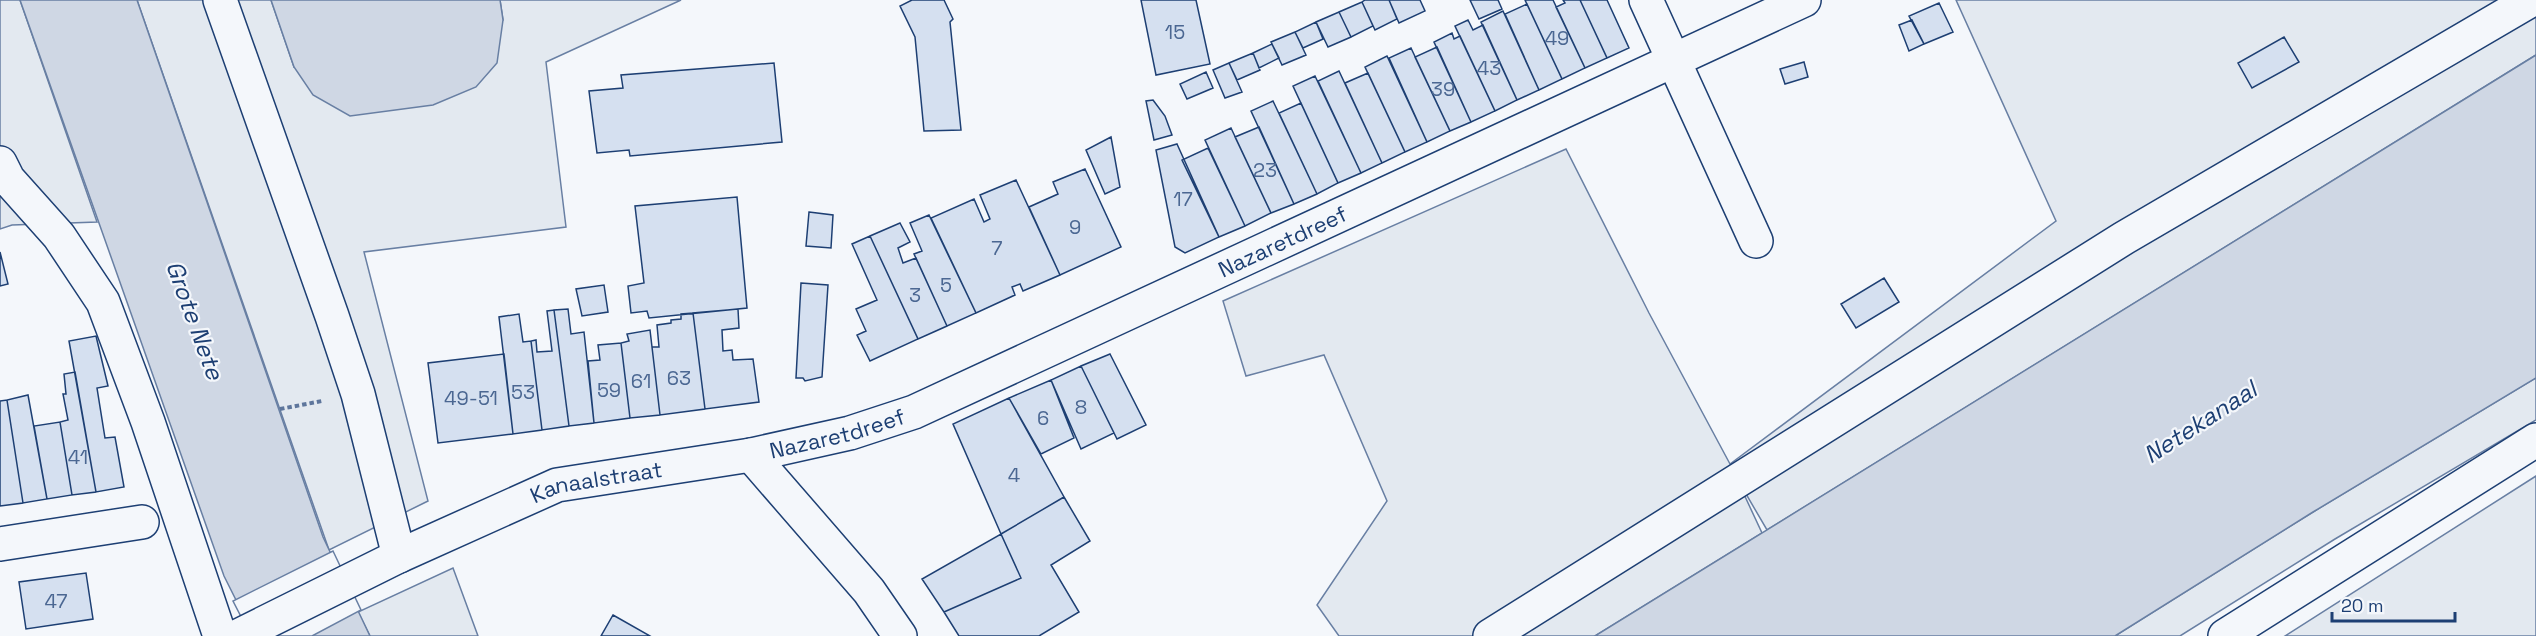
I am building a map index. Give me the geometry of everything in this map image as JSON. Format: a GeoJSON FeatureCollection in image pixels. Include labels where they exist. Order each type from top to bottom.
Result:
{"type":"FeatureCollection","features":[{"type":"Feature","properties":{"kind":"street"},"geometry":{"type":"LineString","coordinates":[[220,0],[351,372],[399,556]]}},
{"type":"Feature","properties":{"kind":"street"},"geometry":{"type":"LineString","coordinates":[[1646,0],[1756,241]]}},
{"type":"Feature","properties":{"kind":"street","name":"Nazaretdreef"},"geometry":{"type":"LineString","coordinates":[[751,455],[850,433],[914,412],[1804,0]]}},
{"type":"Feature","properties":{"kind":"street"},"geometry":{"type":"LineString","coordinates":[[1490,636],[2124,238],[2531,0]]}},
{"type":"Feature","properties":{"kind":"street"},"geometry":{"type":"LineString","coordinates":[[0,163],[8,179],[59,236],[103,302],[148,422],[220,636]]}},
{"type":"Feature","properties":{"kind":"street"},"geometry":{"type":"LineString","coordinates":[[2225,636],[2536,440]]}},
{"type":"Feature","properties":{"kind":"street"},"geometry":{"type":"LineString","coordinates":[[751,455],[869,591],[900,636]]}},
{"type":"Feature","properties":{"kind":"street","name":"Kanaalstraat"},"geometry":{"type":"LineString","coordinates":[[239,636],[399,556],[557,485],[751,455]]}},
{"type":"Feature","properties":{"kind":"street"},"geometry":{"type":"LineString","coordinates":[[0,544],[141,522]]}},
{"type":"Feature","properties":{"kind":"shaded area"},"geometry":{"type":"Polygon","coordinates":[[[0,0],[20,0],[97,222],[12,225],[0,229],[0,0]]]}},
{"type":"Feature","properties":{"kind":"shaded area"},"geometry":{"type":"Polygon","coordinates":[[[137,0],[271,0],[294,67],[503,20],[500,0],[681,0],[546,62],[566,227],[364,252],[428,501],[329,550],[137,0]]]}},
{"type":"Feature","properties":{"kind":"shaded area"},"geometry":{"type":"Polygon","coordinates":[[[1956,0],[2536,0],[2536,55],[1767,530],[1735,475],[1762,533],[1595,636],[1339,636],[1317,605],[1387,501],[1324,355],[1246,376],[1223,301],[1566,149],[1649,313],[1730,464],[2056,221],[1956,0]]]}},
{"type":"Feature","properties":{"kind":"shaded area"},"geometry":{"type":"Polygon","coordinates":[[[2536,378],[2536,420],[2335,539],[2180,636],[2115,636],[2313,512],[2536,378]]]}},
{"type":"Feature","properties":{"kind":"shaded area"},"geometry":{"type":"Polygon","coordinates":[[[2536,476],[2536,636],[2285,636],[2536,476]]]}},
{"type":"Feature","properties":{"kind":"shaded area"},"geometry":{"type":"Polygon","coordinates":[[[453,568],[478,636],[370,636],[358,612],[453,568]]]}},
{"type":"Feature","properties":{"kind":"water","name":"Grote Nete"},"geometry":{"type":"Polygon","coordinates":[[[20,0],[137,0],[323,537],[370,636],[254,636],[224,576],[20,0]]]}},
{"type":"Feature","properties":{"kind":"water"},"geometry":{"type":"Polygon","coordinates":[[[271,0],[500,0],[503,20],[497,63],[476,87],[433,105],[350,116],[313,95],[294,67],[271,0]]]}},
{"type":"Feature","properties":{"kind":"water","name":"Netekanaal"},"geometry":{"type":"Polygon","coordinates":[[[2536,55],[2536,378],[2313,512],[2115,636],[1595,636],[2536,55]]]}},
{"type":"Feature","properties":{"kind":"pier"},"geometry":{"type":"Polygon","coordinates":[[[333,551],[361,610],[312,636],[251,636],[233,601],[333,551]]]}},
{"type":"Feature","properties":{"kind":"building"},"geometry":{"type":"Polygon","coordinates":[[[912,0],[944,0],[953,19],[950,22],[961,130],[924,131],[915,37],[900,6],[912,0]]]}},
{"type":"Feature","properties":{"kind":"building"},"geometry":{"type":"Polygon","coordinates":[[[1141,0],[1196,0],[1210,64],[1156,75],[1141,0]]]}},
{"type":"Feature","properties":{"kind":"building"},"geometry":{"type":"Polygon","coordinates":[[[1389,0],[1397,19],[1375,30],[1362,2],[1389,0]]]}},
{"type":"Feature","properties":{"kind":"building"},"geometry":{"type":"Polygon","coordinates":[[[1389,0],[1420,0],[1425,11],[1399,23],[1389,0]]]}},
{"type":"Feature","properties":{"kind":"building"},"geometry":{"type":"Polygon","coordinates":[[[1470,0],[1498,0],[1502,9],[1479,19],[1470,0]]]}},
{"type":"Feature","properties":{"kind":"building"},"geometry":{"type":"Polygon","coordinates":[[[1525,0],[1553,0],[1585,68],[1562,79],[1525,0]]]}},
{"type":"Feature","properties":{"kind":"building"},"geometry":{"type":"Polygon","coordinates":[[[1563,0],[1580,0],[1607,58],[1585,68],[1556,7],[1565,3],[1563,0]]]}},
{"type":"Feature","properties":{"kind":"building"},"geometry":{"type":"Polygon","coordinates":[[[1580,0],[1607,0],[1629,48],[1607,58],[1580,0]]]}},
{"type":"Feature","properties":{"kind":"building"},"geometry":{"type":"Polygon","coordinates":[[[1362,2],[1373,26],[1351,37],[1339,12],[1362,2]]]}},
{"type":"Feature","properties":{"kind":"building"},"geometry":{"type":"Polygon","coordinates":[[[1939,3],[1953,32],[1924,44],[1909,16],[1939,3]]]}},
{"type":"Feature","properties":{"kind":"building"},"geometry":{"type":"Polygon","coordinates":[[[1527,4],[1562,79],[1539,90],[1505,14],[1527,4]]]}},
{"type":"Feature","properties":{"kind":"building"},"geometry":{"type":"Polygon","coordinates":[[[1503,11],[1539,90],[1517,100],[1481,22],[1503,11]]]}},
{"type":"Feature","properties":{"kind":"building"},"geometry":{"type":"Polygon","coordinates":[[[1339,12],[1351,37],[1328,47],[1316,22],[1339,12]]]}},
{"type":"Feature","properties":{"kind":"building"},"geometry":{"type":"Polygon","coordinates":[[[1468,20],[1473,30],[1483,25],[1517,100],[1495,111],[1455,26],[1468,20]]]}},
{"type":"Feature","properties":{"kind":"building"},"geometry":{"type":"Polygon","coordinates":[[[1912,20],[1924,44],[1909,51],[1899,25],[1912,20]]]}},
{"type":"Feature","properties":{"kind":"building"},"geometry":{"type":"Polygon","coordinates":[[[1316,22],[1323,39],[1303,48],[1295,32],[1316,22]]]}},
{"type":"Feature","properties":{"kind":"building"},"geometry":{"type":"Polygon","coordinates":[[[1295,32],[1306,55],[1282,65],[1271,42],[1295,32]]]}},
{"type":"Feature","properties":{"kind":"building"},"geometry":{"type":"Polygon","coordinates":[[[1452,33],[1454,39],[1460,36],[1495,111],[1471,122],[1434,42],[1452,33]]]}},
{"type":"Feature","properties":{"kind":"building"},"geometry":{"type":"Polygon","coordinates":[[[2284,37],[2299,62],[2252,88],[2238,63],[2284,37]]]}},
{"type":"Feature","properties":{"kind":"building"},"geometry":{"type":"Polygon","coordinates":[[[1272,44],[1279,58],[1259,68],[1253,53],[1272,44]]]}},
{"type":"Feature","properties":{"kind":"building"},"geometry":{"type":"Polygon","coordinates":[[[1437,47],[1471,122],[1450,131],[1415,57],[1437,47]]]}},
{"type":"Feature","properties":{"kind":"building"},"geometry":{"type":"Polygon","coordinates":[[[1411,48],[1450,131],[1427,142],[1389,58],[1411,48]]]}},
{"type":"Feature","properties":{"kind":"building"},"geometry":{"type":"Polygon","coordinates":[[[1253,53],[1260,70],[1237,80],[1229,63],[1253,53]]]}},
{"type":"Feature","properties":{"kind":"building"},"geometry":{"type":"Polygon","coordinates":[[[1387,56],[1427,142],[1405,152],[1365,67],[1387,56]]]}},
{"type":"Feature","properties":{"kind":"building"},"geometry":{"type":"Polygon","coordinates":[[[1804,62],[1808,77],[1785,84],[1780,69],[1804,62]]]}},
{"type":"Feature","properties":{"kind":"building"},"geometry":{"type":"Polygon","coordinates":[[[774,63],[782,142],[630,156],[629,150],[597,153],[589,91],[623,88],[621,75],[774,63]]]}},
{"type":"Feature","properties":{"kind":"building"},"geometry":{"type":"Polygon","coordinates":[[[1229,63],[1242,92],[1225,98],[1213,70],[1229,63]]]}},
{"type":"Feature","properties":{"kind":"building"},"geometry":{"type":"Polygon","coordinates":[[[1339,71],[1382,163],[1361,173],[1318,81],[1339,71]]]}},
{"type":"Feature","properties":{"kind":"building"},"geometry":{"type":"Polygon","coordinates":[[[1206,72],[1213,88],[1187,99],[1180,84],[1206,72]]]}},
{"type":"Feature","properties":{"kind":"building"},"geometry":{"type":"Polygon","coordinates":[[[1368,73],[1405,152],[1382,163],[1345,83],[1368,73]]]}},
{"type":"Feature","properties":{"kind":"building"},"geometry":{"type":"Polygon","coordinates":[[[1315,76],[1361,173],[1338,183],[1293,86],[1315,76]]]}},
{"type":"Feature","properties":{"kind":"building"},"geometry":{"type":"Polygon","coordinates":[[[1153,100],[1165,116],[1172,135],[1154,140],[1146,101],[1153,100]]]}},
{"type":"Feature","properties":{"kind":"building"},"geometry":{"type":"Polygon","coordinates":[[[1273,101],[1317,194],[1294,204],[1251,111],[1273,101]]]}},
{"type":"Feature","properties":{"kind":"building"},"geometry":{"type":"Polygon","coordinates":[[[1301,103],[1338,183],[1317,194],[1279,113],[1301,103]]]}},
{"type":"Feature","properties":{"kind":"building"},"geometry":{"type":"Polygon","coordinates":[[[1259,127],[1294,204],[1271,213],[1235,137],[1259,127]]]}},
{"type":"Feature","properties":{"kind":"building"},"geometry":{"type":"Polygon","coordinates":[[[1231,128],[1271,213],[1245,226],[1205,140],[1231,128]]]}},
{"type":"Feature","properties":{"kind":"building"},"geometry":{"type":"Polygon","coordinates":[[[1111,137],[1120,187],[1105,194],[1086,150],[1111,137]]]}},
{"type":"Feature","properties":{"kind":"building"},"geometry":{"type":"Polygon","coordinates":[[[1177,144],[1219,237],[1185,253],[1175,247],[1156,150],[1177,144]]]}},
{"type":"Feature","properties":{"kind":"building"},"geometry":{"type":"Polygon","coordinates":[[[1208,148],[1245,226],[1219,237],[1182,160],[1208,148]]]}},
{"type":"Feature","properties":{"kind":"building"},"geometry":{"type":"Polygon","coordinates":[[[1085,169],[1121,247],[1060,275],[1029,207],[1058,194],[1053,182],[1085,169]]]}},
{"type":"Feature","properties":{"kind":"building"},"geometry":{"type":"Polygon","coordinates":[[[1016,180],[1060,275],[1023,291],[1020,284],[1012,287],[1015,295],[976,313],[931,218],[974,199],[984,222],[990,219],[980,195],[1016,180]]]}},
{"type":"Feature","properties":{"kind":"building"},"geometry":{"type":"Polygon","coordinates":[[[737,197],[747,308],[649,318],[647,311],[631,313],[628,286],[644,283],[635,206],[737,197]]]}},
{"type":"Feature","properties":{"kind":"building"},"geometry":{"type":"Polygon","coordinates":[[[809,212],[833,215],[831,248],[806,246],[809,212]]]}},
{"type":"Feature","properties":{"kind":"building"},"geometry":{"type":"Polygon","coordinates":[[[929,215],[976,313],[947,326],[914,254],[922,251],[910,223],[929,215]]]}},
{"type":"Feature","properties":{"kind":"building"},"geometry":{"type":"Polygon","coordinates":[[[900,223],[910,242],[898,248],[903,263],[916,258],[947,326],[918,339],[870,236],[900,223]]]}},
{"type":"Feature","properties":{"kind":"building"},"geometry":{"type":"Polygon","coordinates":[[[870,236],[918,339],[870,361],[857,335],[866,331],[856,309],[877,300],[852,244],[870,236]]]}},
{"type":"Feature","properties":{"kind":"building"},"geometry":{"type":"Polygon","coordinates":[[[0,252],[8,284],[0,286],[0,252]]]}},
{"type":"Feature","properties":{"kind":"building"},"geometry":{"type":"Polygon","coordinates":[[[1884,278],[1899,302],[1856,328],[1841,304],[1884,278]]]}},
{"type":"Feature","properties":{"kind":"building"},"geometry":{"type":"Polygon","coordinates":[[[801,283],[828,285],[822,377],[805,381],[803,378],[796,378],[801,283]]]}},
{"type":"Feature","properties":{"kind":"building"},"geometry":{"type":"Polygon","coordinates":[[[604,285],[608,312],[582,316],[576,289],[604,285]]]}},
{"type":"Feature","properties":{"kind":"building"},"geometry":{"type":"Polygon","coordinates":[[[568,309],[571,334],[584,332],[594,423],[569,426],[554,310],[568,309]]]}},
{"type":"Feature","properties":{"kind":"building"},"geometry":{"type":"Polygon","coordinates":[[[738,309],[739,328],[722,330],[723,351],[732,350],[733,360],[753,359],[759,402],[705,409],[693,313],[738,309]]]}},
{"type":"Feature","properties":{"kind":"building"},"geometry":{"type":"Polygon","coordinates":[[[554,310],[569,426],[542,430],[531,341],[536,340],[537,352],[552,351],[547,311],[554,310]]]}},
{"type":"Feature","properties":{"kind":"building"},"geometry":{"type":"Polygon","coordinates":[[[693,313],[705,409],[660,415],[652,347],[659,347],[657,325],[681,319],[681,314],[693,313]]]}},
{"type":"Feature","properties":{"kind":"building"},"geometry":{"type":"Polygon","coordinates":[[[519,314],[523,342],[531,341],[542,430],[513,434],[499,317],[519,314]]]}},
{"type":"Feature","properties":{"kind":"building"},"geometry":{"type":"Polygon","coordinates":[[[650,330],[660,415],[630,418],[621,343],[629,341],[627,334],[650,330]]]}},
{"type":"Feature","properties":{"kind":"building"},"geometry":{"type":"Polygon","coordinates":[[[96,336],[108,386],[97,388],[105,438],[115,437],[124,487],[96,492],[69,341],[96,336]]]}},
{"type":"Feature","properties":{"kind":"building"},"geometry":{"type":"Polygon","coordinates":[[[621,343],[630,418],[594,423],[588,361],[600,360],[598,345],[621,343]]]}},
{"type":"Feature","properties":{"kind":"building"},"geometry":{"type":"Polygon","coordinates":[[[504,354],[513,434],[438,443],[428,363],[504,354]]]}},
{"type":"Feature","properties":{"kind":"building"},"geometry":{"type":"Polygon","coordinates":[[[1110,354],[1146,425],[1117,439],[1081,366],[1110,354]]]}},
{"type":"Feature","properties":{"kind":"building"},"geometry":{"type":"Polygon","coordinates":[[[1081,366],[1114,433],[1081,449],[1051,380],[1081,366]]]}},
{"type":"Feature","properties":{"kind":"building"},"geometry":{"type":"Polygon","coordinates":[[[75,372],[96,492],[72,495],[60,422],[68,420],[63,394],[66,394],[64,374],[75,372]]]}},
{"type":"Feature","properties":{"kind":"building"},"geometry":{"type":"Polygon","coordinates":[[[1051,380],[1074,438],[1041,454],[1009,398],[1051,380]]]}},
{"type":"Feature","properties":{"kind":"building"},"geometry":{"type":"Polygon","coordinates":[[[28,395],[47,499],[23,503],[7,400],[28,395]]]}},
{"type":"Feature","properties":{"kind":"building"},"geometry":{"type":"Polygon","coordinates":[[[1009,398],[1064,497],[1001,534],[953,424],[1009,398]]]}},
{"type":"Feature","properties":{"kind":"building"},"geometry":{"type":"Polygon","coordinates":[[[7,400],[23,503],[0,506],[0,401],[7,400]]]}},
{"type":"Feature","properties":{"kind":"building"},"geometry":{"type":"Polygon","coordinates":[[[60,422],[72,495],[47,499],[34,426],[60,422]]]}},
{"type":"Feature","properties":{"kind":"building"},"geometry":{"type":"Polygon","coordinates":[[[1064,497],[1090,541],[1051,565],[1079,612],[1039,636],[959,636],[944,612],[1021,578],[1001,534],[1064,497]]]}},
{"type":"Feature","properties":{"kind":"building"},"geometry":{"type":"Polygon","coordinates":[[[1001,534],[1021,578],[944,612],[922,579],[1001,534]]]}},
{"type":"Feature","properties":{"kind":"building"},"geometry":{"type":"Polygon","coordinates":[[[86,573],[93,619],[26,629],[19,582],[86,573]]]}},
{"type":"Feature","properties":{"kind":"building"},"geometry":{"type":"Polygon","coordinates":[[[613,615],[650,636],[601,636],[613,615]]]}}]}
